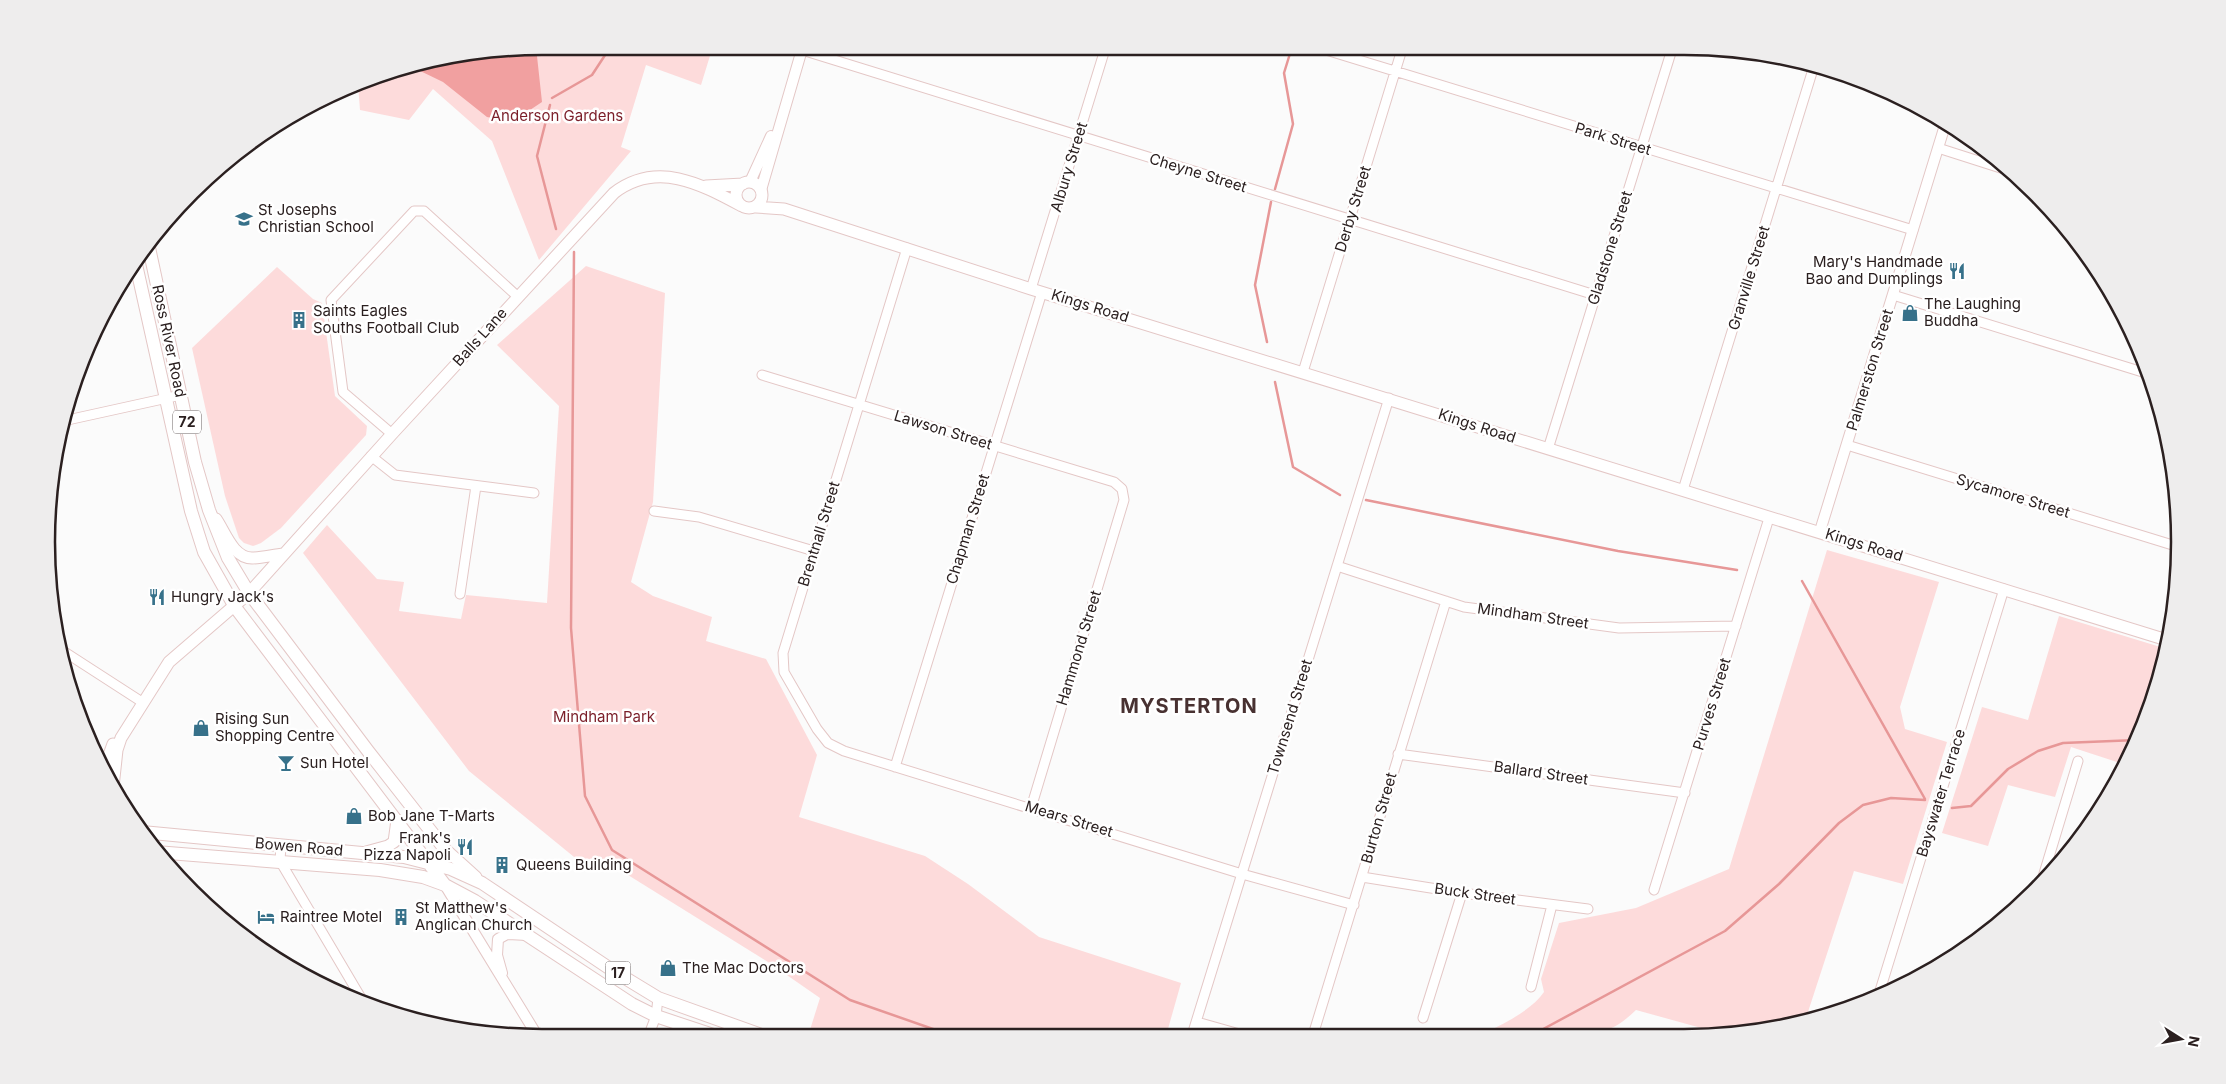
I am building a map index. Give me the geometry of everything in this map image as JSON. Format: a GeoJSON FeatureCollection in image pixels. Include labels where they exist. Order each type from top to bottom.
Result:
{"type":"FeatureCollection","features":[{"type":"Feature","properties":{"kind":"main road","name":"Balls Lane"},"geometry":{"type":"LineString","coordinates":[[132,719],[174,657],[235,607],[249,593],[371,456],[614,193],[630,182],[653,176],[664,176],[704,186],[742,206]]}},
{"type":"Feature","properties":{"kind":"main road","name":"Balls Lane"},"geometry":{"type":"LineString","coordinates":[[704,186],[746,183]]}},
{"type":"Feature","properties":{"kind":"main road"},"geometry":{"type":"LineString","coordinates":[[746,183],[754,183],[762,192],[762,200],[756,207],[746,208],[742,206],[736,195],[746,183]]}},
{"type":"Feature","properties":{"kind":"main road","name":"Kings Road"},"geometry":{"type":"LineString","coordinates":[[762,192],[784,209]]}},
{"type":"Feature","properties":{"kind":"main road","name":"Kings Road"},"geometry":{"type":"LineString","coordinates":[[756,207],[784,209],[1037,290],[2162,638]]}},
{"type":"Feature","properties":{"kind":"main road","name":"Ross River Road"},"geometry":{"type":"LineString","coordinates":[[150,254],[195,462],[209,510],[228,558],[249,593],[368,751],[444,848],[482,883]]}},
{"type":"Feature","properties":{"kind":"main road","name":"Ross River Road"},"geometry":{"type":"LineString","coordinates":[[137,271],[191,511],[204,552],[235,607],[445,885]]}},
{"type":"Feature","properties":{"kind":"main road"},"geometry":{"type":"LineString","coordinates":[[209,510],[233,548],[241,555],[250,558],[284,554]]}},
{"type":"Feature","properties":{"kind":"main road"},"geometry":{"type":"LineString","coordinates":[[108,763],[111,747],[132,719]]}},
{"type":"Feature","properties":{"kind":"main road"},"geometry":{"type":"LineString","coordinates":[[114,775],[118,746],[132,719]]}},
{"type":"Feature","properties":{"kind":"main road"},"geometry":{"type":"LineString","coordinates":[[362,852],[392,844],[396,838],[397,820]]}},
{"type":"Feature","properties":{"kind":"main road","name":"Bowen Road"},"geometry":{"type":"LineString","coordinates":[[152,833],[362,852],[429,862],[460,872],[482,883]]}},
{"type":"Feature","properties":{"kind":"main road","name":"Bowen Road"},"geometry":{"type":"LineString","coordinates":[[168,853],[402,873],[423,877],[445,885]]}},
{"type":"Feature","properties":{"kind":"main road","name":"17"},"geometry":{"type":"LineString","coordinates":[[482,883],[612,970],[658,998],[745,1029]]}},
{"type":"Feature","properties":{"kind":"main road","name":"17"},"geometry":{"type":"LineString","coordinates":[[445,885],[472,899],[529,935],[608,990],[656,1016],[695,1029]]}},
{"type":"Feature","properties":{"kind":"street"},"geometry":{"type":"LineString","coordinates":[[762,192],[800,55]]}},
{"type":"Feature","properties":{"kind":"street","name":"Cheyne Street"},"geometry":{"type":"LineString","coordinates":[[824,55],[1078,136],[1595,295]]}},
{"type":"Feature","properties":{"kind":"street","name":"Albury Street"},"geometry":{"type":"LineString","coordinates":[[1037,290],[1078,136],[1103,55]]}},
{"type":"Feature","properties":{"kind":"street","name":"Park Street"},"geometry":{"type":"LineString","coordinates":[[1341,55],[1912,230]]}},
{"type":"Feature","properties":{"kind":"street","name":"Derby Street"},"geometry":{"type":"LineString","coordinates":[[1303,372],[1400,55]]}},
{"type":"Feature","properties":{"kind":"street","name":"Gladstone Street"},"geometry":{"type":"LineString","coordinates":[[1548,449],[1670,55]]}},
{"type":"Feature","properties":{"kind":"street","name":"Granville Street"},"geometry":{"type":"LineString","coordinates":[[1683,490],[1812,73]]}},
{"type":"Feature","properties":{"kind":"street"},"geometry":{"type":"LineString","coordinates":[[746,183],[783,111]]}},
{"type":"Feature","properties":{"kind":"street","name":"Palmerston Street"},"geometry":{"type":"LineString","coordinates":[[1820,531],[1944,130]]}},
{"type":"Feature","properties":{"kind":"street"},"geometry":{"type":"LineString","coordinates":[[1938,148],[1991,165]]}},
{"type":"Feature","properties":{"kind":"street"},"geometry":{"type":"LineString","coordinates":[[392,434],[343,392],[331,300],[414,210],[424,211],[518,296]]}},
{"type":"Feature","properties":{"kind":"street","name":"Brentnall Street"},"geometry":{"type":"LineString","coordinates":[[895,767],[844,751],[828,743],[817,729],[784,672],[782,662],[784,647],[907,248]]}},
{"type":"Feature","properties":{"kind":"street","name":"Chapman Street"},"geometry":{"type":"LineString","coordinates":[[895,767],[994,446],[1037,290]]}},
{"type":"Feature","properties":{"kind":"street"},"geometry":{"type":"LineString","coordinates":[[1892,295],[2140,371]]}},
{"type":"Feature","properties":{"kind":"street","name":"Lawson Street"},"geometry":{"type":"LineString","coordinates":[[762,375],[1114,482],[1122,489]]}},
{"type":"Feature","properties":{"kind":"street"},"geometry":{"type":"LineString","coordinates":[[71,419],[181,395]]}},
{"type":"Feature","properties":{"kind":"street","name":"Townsend Street"},"geometry":{"type":"LineString","coordinates":[[1194,1029],[1389,398]]}},
{"type":"Feature","properties":{"kind":"street","name":"Sycamore Street"},"geometry":{"type":"LineString","coordinates":[[1847,445],[2171,545]]}},
{"type":"Feature","properties":{"kind":"street"},"geometry":{"type":"LineString","coordinates":[[371,456],[394,475],[534,493]]}},
{"type":"Feature","properties":{"kind":"street"},"geometry":{"type":"LineString","coordinates":[[460,594],[476,486]]}},
{"type":"Feature","properties":{"kind":"street","name":"Hammond Street"},"geometry":{"type":"LineString","coordinates":[[1031,808],[1124,500],[1122,489]]}},
{"type":"Feature","properties":{"kind":"street"},"geometry":{"type":"LineString","coordinates":[[654,511],[699,517],[814,551]]}},
{"type":"Feature","properties":{"kind":"street","name":"Purves Street"},"geometry":{"type":"LineString","coordinates":[[1654,890],[1770,518]]}},
{"type":"Feature","properties":{"kind":"street","name":"Mindham Street"},"geometry":{"type":"LineString","coordinates":[[1337,566],[1464,607],[1619,628],[1736,626]]}},
{"type":"Feature","properties":{"kind":"street","name":"Bayswater Terrace"},"geometry":{"type":"LineString","coordinates":[[1881,987],[2004,589]]}},
{"type":"Feature","properties":{"kind":"street","name":"Burton Street"},"geometry":{"type":"LineString","coordinates":[[1315,1029],[1446,600]]}},
{"type":"Feature","properties":{"kind":"street"},"geometry":{"type":"LineString","coordinates":[[68,653],[142,702]]}},
{"type":"Feature","properties":{"kind":"street","name":"Ballard Street"},"geometry":{"type":"LineString","coordinates":[[1398,754],[1685,793]]}},
{"type":"Feature","properties":{"kind":"street"},"geometry":{"type":"LineString","coordinates":[[2046,867],[2078,761]]}},
{"type":"Feature","properties":{"kind":"street","name":"Mears Street"},"geometry":{"type":"LineString","coordinates":[[895,767],[1242,874],[1354,905]]}},
{"type":"Feature","properties":{"kind":"street"},"geometry":{"type":"LineString","coordinates":[[281,845],[280,862],[357,992]]}},
{"type":"Feature","properties":{"kind":"street","name":"Buck Street"},"geometry":{"type":"LineString","coordinates":[[1362,876],[1588,909]]}},
{"type":"Feature","properties":{"kind":"street"},"geometry":{"type":"LineString","coordinates":[[445,885],[533,1029]]}},
{"type":"Feature","properties":{"kind":"street"},"geometry":{"type":"LineString","coordinates":[[1423,1018],[1462,892]]}},
{"type":"Feature","properties":{"kind":"street"},"geometry":{"type":"LineString","coordinates":[[1531,987],[1552,905]]}},
{"type":"Feature","properties":{"kind":"street"},"geometry":{"type":"LineString","coordinates":[[507,988],[497,955],[497,943],[500,937],[507,934],[529,935]]}},
{"type":"Feature","properties":{"kind":"street"},"geometry":{"type":"LineString","coordinates":[[651,1029],[656,1016],[658,998]]}},
{"type":"Feature","properties":{"kind":"street"},"geometry":{"type":"LineString","coordinates":[[1197,1022],[1222,1029]]}},
{"type":"Feature","properties":{"kind":"green space","name":"Anderson Gardens"},"geometry":{"type":"Polygon","coordinates":[[[542,55],[710,55],[701,85],[646,65],[621,147],[631,151],[539,260],[492,141],[433,89],[409,120],[360,110],[359,91],[416,72],[478,59],[542,55]]]}},
{"type":"Feature","properties":{"kind":"green space","name":"Mindham Park"},"geometry":{"type":"Polygon","coordinates":[[[586,266],[665,293],[653,502],[631,582],[653,596],[712,617],[706,641],[766,659],[817,755],[799,817],[925,856],[968,884],[1039,937],[1181,983],[1168,1029],[810,1029],[820,998],[768,962],[599,857],[590,870],[469,771],[303,553],[327,525],[377,579],[404,582],[399,611],[461,619],[466,595],[547,603],[559,406],[497,345],[586,266]]]}},
{"type":"Feature","properties":{"kind":"green space"},"geometry":{"type":"Polygon","coordinates":[[[277,267],[313,299],[322,303],[335,396],[367,426],[366,435],[281,528],[261,543],[253,546],[244,543],[239,538],[225,496],[192,348],[277,267]]]}},
{"type":"Feature","properties":{"kind":"green space"},"geometry":{"type":"Polygon","coordinates":[[[1827,550],[1939,582],[1900,707],[1905,729],[1947,742],[1903,884],[1854,871],[1808,1013],[1748,1025],[1703,1028],[1636,1010],[1623,1021],[1608,1029],[1492,1029],[1524,1011],[1539,999],[1544,992],[1541,979],[1559,923],[1636,908],[1729,869],[1827,550]]]}},
{"type":"Feature","properties":{"kind":"green space"},"geometry":{"type":"Polygon","coordinates":[[[2059,616],[2159,647],[2145,699],[2118,762],[2071,747],[2055,797],[2008,785],[1988,846],[1942,833],[1982,707],[2028,720],[2059,616]]]}},
{"type":"Feature","properties":{"kind":"shaded area"},"geometry":{"type":"Polygon","coordinates":[[[537,55],[542,102],[512,122],[487,117],[443,82],[420,71],[478,59],[537,55]]]}},
{"type":"Feature","properties":{"kind":"waterway"},"geometry":{"type":"LineString","coordinates":[[552,98],[592,75],[605,55]]}},
{"type":"Feature","properties":{"kind":"waterway"},"geometry":{"type":"LineString","coordinates":[[1275,189],[1293,124],[1284,73],[1290,55]]}},
{"type":"Feature","properties":{"kind":"waterway"},"geometry":{"type":"LineString","coordinates":[[550,105],[537,156],[556,229]]}},
{"type":"Feature","properties":{"kind":"waterway"},"geometry":{"type":"LineString","coordinates":[[1267,342],[1255,285],[1271,202]]}},
{"type":"Feature","properties":{"kind":"waterway"},"geometry":{"type":"LineString","coordinates":[[574,252],[571,628],[585,796],[612,850],[850,1000],[933,1029]]}},
{"type":"Feature","properties":{"kind":"waterway"},"geometry":{"type":"LineString","coordinates":[[1275,382],[1293,467],[1340,495]]}},
{"type":"Feature","properties":{"kind":"waterway"},"geometry":{"type":"LineString","coordinates":[[1366,500],[1618,551],[1737,570]]}},
{"type":"Feature","properties":{"kind":"waterway"},"geometry":{"type":"LineString","coordinates":[[1802,581],[1925,799]]}},
{"type":"Feature","properties":{"kind":"waterway"},"geometry":{"type":"LineString","coordinates":[[1952,808],[1971,806],[2008,769],[2038,751],[2063,743],[2128,740]]}},
{"type":"Feature","properties":{"kind":"waterway"},"geometry":{"type":"LineString","coordinates":[[1543,1029],[1725,931],[1779,884],[1839,823],[1863,805],[1891,798],[1925,800]]}},
{"type":"Feature","properties":{"kind":"place","name":"St Josephs Christian School"},"geometry":{"type":"Point","coordinates":[244,219]}},
{"type":"Feature","properties":{"kind":"place","name":"Mary's Handmade Bao and Dumplings"},"geometry":{"type":"Point","coordinates":[1957,271]}},
{"type":"Feature","properties":{"kind":"place","name":"The Laughing Buddha"},"geometry":{"type":"Point","coordinates":[1910,313]}},
{"type":"Feature","properties":{"kind":"place","name":"Saints Eagles Souths Football Club"},"geometry":{"type":"Point","coordinates":[299,320]}},
{"type":"Feature","properties":{"kind":"place","name":"Hungry Jack's"},"geometry":{"type":"Point","coordinates":[157,597]}},
{"type":"Feature","properties":{"kind":"place","name":"Rising Sun Shopping Centre"},"geometry":{"type":"Point","coordinates":[201,728]}},
{"type":"Feature","properties":{"kind":"place","name":"Sun Hotel"},"geometry":{"type":"Point","coordinates":[286,763]}},
{"type":"Feature","properties":{"kind":"place","name":"Bob Jane T-Marts"},"geometry":{"type":"Point","coordinates":[354,816]}},
{"type":"Feature","properties":{"kind":"place","name":"Frank's Pizza Napoli"},"geometry":{"type":"Point","coordinates":[465,847]}},
{"type":"Feature","properties":{"kind":"place","name":"Queens Building"},"geometry":{"type":"Point","coordinates":[502,865]}},
{"type":"Feature","properties":{"kind":"place","name":"Raintree Motel"},"geometry":{"type":"Point","coordinates":[266,917]}},
{"type":"Feature","properties":{"kind":"place","name":"St Matthew's Anglican Church"},"geometry":{"type":"Point","coordinates":[401,917]}},
{"type":"Feature","properties":{"kind":"place","name":"The Mac Doctors"},"geometry":{"type":"Point","coordinates":[668,968]}},
{"type":"Feature","properties":{"kind":"district","name":"MYSTERTON"},"geometry":{"type":"Point","coordinates":[1189,706]}}]}
